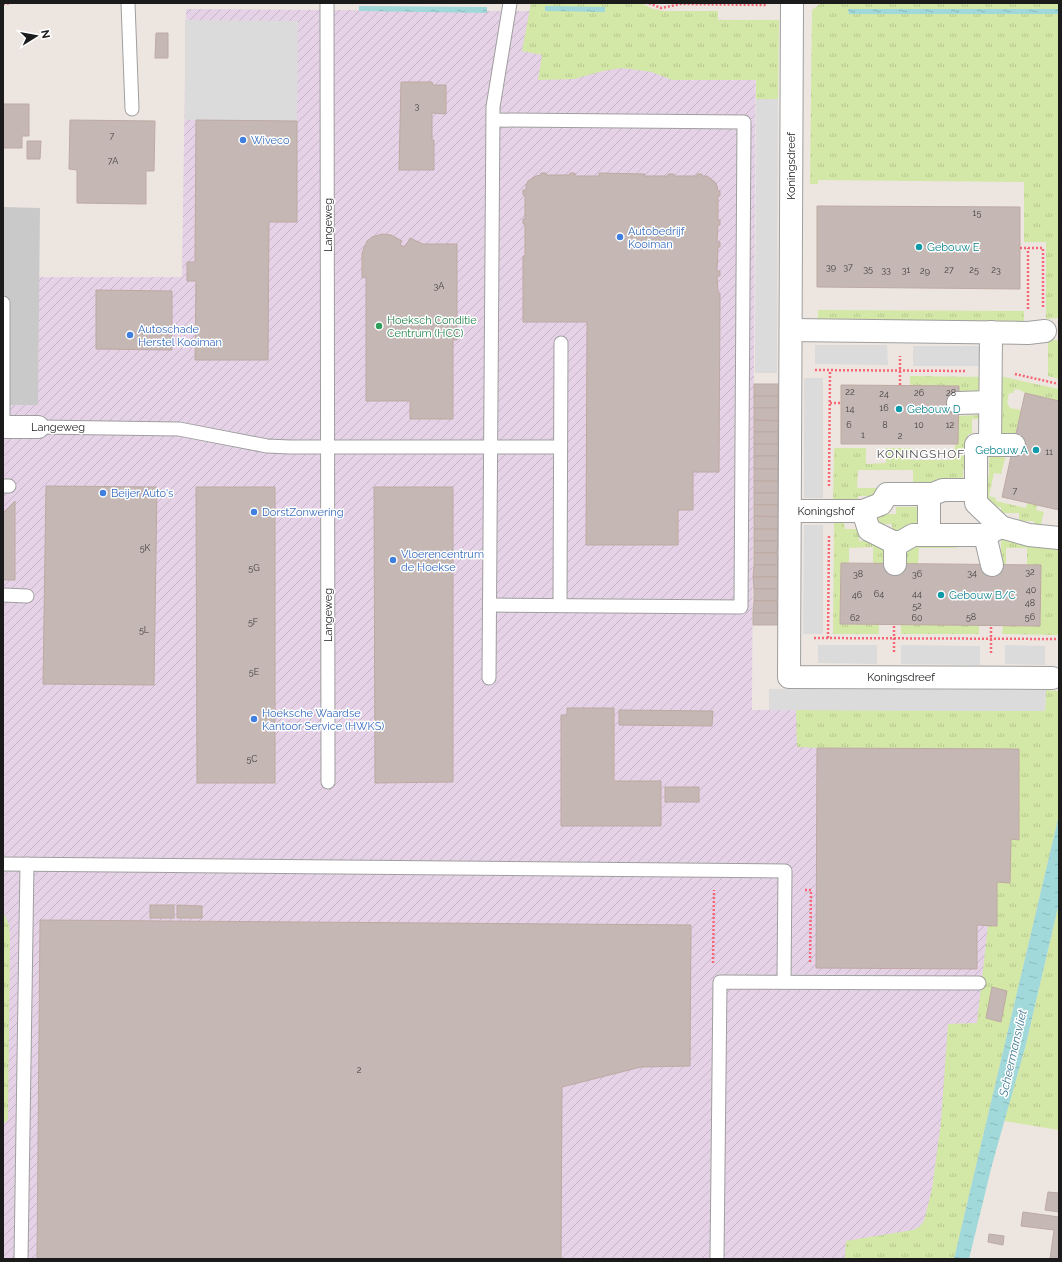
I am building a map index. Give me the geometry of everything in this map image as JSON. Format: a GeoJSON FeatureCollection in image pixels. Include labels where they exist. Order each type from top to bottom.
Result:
{"type":"FeatureCollection","features":[{"type":"Feature","properties":{"kind":"street","name":"Koningsdreef"},"geometry":{"type":"LineString","coordinates":[[792,4],[789,677],[1052,678]]}},
{"type":"Feature","properties":{"kind":"street"},"geometry":{"type":"LineString","coordinates":[[791,330],[991,332],[1045,331]]}},
{"type":"Feature","properties":{"kind":"street"},"geometry":{"type":"LineString","coordinates":[[990,445],[991,332]]}},
{"type":"Feature","properties":{"kind":"street"},"geometry":{"type":"LineString","coordinates":[[958,403],[990,402]]}},
{"type":"Feature","properties":{"kind":"street","name":"Langeweg"},"geometry":{"type":"LineString","coordinates":[[3,427],[38,427]]}},
{"type":"Feature","properties":{"kind":"street"},"geometry":{"type":"LineString","coordinates":[[992,564],[993,531],[976,503],[976,445],[1014,445]]}},
{"type":"Feature","properties":{"kind":"street","name":"Koningshof"},"geometry":{"type":"LineString","coordinates":[[790,512],[863,511],[881,504],[887,494],[933,494],[943,490],[976,490]]}},
{"type":"Feature","properties":{"kind":"street"},"geometry":{"type":"LineString","coordinates":[[929,494],[929,536]]}},
{"type":"Feature","properties":{"kind":"street","name":"Koningshof"},"geometry":{"type":"LineString","coordinates":[[863,511],[870,530],[895,542]]}},
{"type":"Feature","properties":{"kind":"street"},"geometry":{"type":"LineString","coordinates":[[895,564],[895,542],[901,542],[913,535],[929,536],[993,531],[1059,538]]}},
{"type":"Feature","properties":{"kind":"lane"},"geometry":{"type":"LineString","coordinates":[[128,3],[132,109]]}},
{"type":"Feature","properties":{"kind":"lane","name":"Langeweg"},"geometry":{"type":"LineString","coordinates":[[327,3],[328,782]]}},
{"type":"Feature","properties":{"kind":"lane"},"geometry":{"type":"LineString","coordinates":[[489,678],[494,120],[495,93],[510,3]]}},
{"type":"Feature","properties":{"kind":"lane"},"geometry":{"type":"LineString","coordinates":[[490,605],[741,606],[744,122],[494,120]]}},
{"type":"Feature","properties":{"kind":"lane"},"geometry":{"type":"LineString","coordinates":[[3,303],[3,427]]}},
{"type":"Feature","properties":{"kind":"lane"},"geometry":{"type":"LineString","coordinates":[[560,605],[561,343]]}},
{"type":"Feature","properties":{"kind":"lane","name":"Langeweg"},"geometry":{"type":"LineString","coordinates":[[38,427],[179,429],[267,446],[290,448],[560,447]]}},
{"type":"Feature","properties":{"kind":"lane"},"geometry":{"type":"LineString","coordinates":[[3,595],[26,596]]}},
{"type":"Feature","properties":{"kind":"lane"},"geometry":{"type":"LineString","coordinates":[[3,864],[785,871],[784,982]]}},
{"type":"Feature","properties":{"kind":"lane"},"geometry":{"type":"LineString","coordinates":[[21,1259],[27,864]]}},
{"type":"Feature","properties":{"kind":"lane"},"geometry":{"type":"LineString","coordinates":[[718,1259],[720,982],[979,983]]}},
{"type":"Feature","properties":{"kind":"path"},"geometry":{"type":"LineString","coordinates":[[3,4],[11,3]]}},
{"type":"Feature","properties":{"kind":"path"},"geometry":{"type":"LineString","coordinates":[[649,3],[661,8],[680,4],[792,4]]}},
{"type":"Feature","properties":{"kind":"path"},"geometry":{"type":"LineString","coordinates":[[1020,248],[1043,248],[1043,320],[1045,331]]}},
{"type":"Feature","properties":{"kind":"path"},"geometry":{"type":"LineString","coordinates":[[1028,248],[1028,310]]}},
{"type":"Feature","properties":{"kind":"path"},"geometry":{"type":"LineString","coordinates":[[900,331],[900,386]]}},
{"type":"Feature","properties":{"kind":"path"},"geometry":{"type":"LineString","coordinates":[[790,370],[1003,372],[1059,384]]}},
{"type":"Feature","properties":{"kind":"path"},"geometry":{"type":"LineString","coordinates":[[830,403],[841,403]]}},
{"type":"Feature","properties":{"kind":"path"},"geometry":{"type":"LineString","coordinates":[[789,638],[1059,639]]}},
{"type":"Feature","properties":{"kind":"path"},"geometry":{"type":"LineString","coordinates":[[713,968],[714,890],[722,890]]}},
{"type":"Feature","properties":{"kind":"path"},"geometry":{"type":"LineString","coordinates":[[785,890],[811,890],[810,982]]}},
{"type":"Feature","properties":{"kind":"shaded area"},"geometry":{"type":"Polygon","coordinates":[[[186,9],[529,11],[545,9],[616,19],[756,20],[752,710],[1059,711],[1059,815],[954,1259],[3,1259],[3,405],[38,405],[39,277],[182,277],[186,9]]]}},
{"type":"Feature","properties":{"kind":"shaded area"},"geometry":{"type":"Polygon","coordinates":[[[185,20],[298,21],[297,121],[185,120],[185,20]]]}},
{"type":"Feature","properties":{"kind":"shaded area"},"geometry":{"type":"Polygon","coordinates":[[[756,99],[778,99],[777,373],[755,373],[756,99]]]}},
{"type":"Feature","properties":{"kind":"shaded area"},"geometry":{"type":"Polygon","coordinates":[[[3,207],[40,208],[38,405],[3,405],[3,207]]]}},
{"type":"Feature","properties":{"kind":"shaded area"},"geometry":{"type":"Polygon","coordinates":[[[815,345],[887,345],[888,365],[815,364],[815,345]]]}},
{"type":"Feature","properties":{"kind":"shaded area"},"geometry":{"type":"Polygon","coordinates":[[[913,346],[986,346],[986,366],[913,366],[913,346]]]}},
{"type":"Feature","properties":{"kind":"shaded area"},"geometry":{"type":"Polygon","coordinates":[[[804,378],[823,378],[823,498],[804,498],[804,378]]]}},
{"type":"Feature","properties":{"kind":"shaded area"},"geometry":{"type":"Polygon","coordinates":[[[804,525],[823,525],[823,634],[803,634],[804,525]]]}},
{"type":"Feature","properties":{"kind":"shaded area"},"geometry":{"type":"Polygon","coordinates":[[[818,645],[877,645],[877,664],[818,663],[818,645]]]}},
{"type":"Feature","properties":{"kind":"shaded area"},"geometry":{"type":"Polygon","coordinates":[[[901,645],[980,646],[980,665],[901,664],[901,645]]]}},
{"type":"Feature","properties":{"kind":"shaded area"},"geometry":{"type":"Polygon","coordinates":[[[1005,645],[1045,646],[1045,665],[1005,664],[1005,645]]]}},
{"type":"Feature","properties":{"kind":"shaded area"},"geometry":{"type":"Polygon","coordinates":[[[769,689],[1046,690],[1045,711],[769,710],[769,689]]]}},
{"type":"Feature","properties":{"kind":"green space"},"geometry":{"type":"Polygon","coordinates":[[[531,3],[641,3],[653,9],[664,11],[718,11],[718,20],[779,20],[778,99],[756,99],[756,80],[672,80],[652,72],[623,68],[603,71],[574,79],[538,80],[542,55],[522,51],[531,3]]]}},
{"type":"Feature","properties":{"kind":"green space"},"geometry":{"type":"Polygon","coordinates":[[[821,3],[1059,3],[1059,9],[848,9],[849,14],[1059,14],[1059,318],[1046,319],[1046,242],[1024,242],[1024,182],[818,180],[818,184],[810,184],[812,10],[821,3]]]}},
{"type":"Feature","properties":{"kind":"green space"},"geometry":{"type":"Polygon","coordinates":[[[818,310],[1024,311],[1024,321],[818,320],[818,310]]]}},
{"type":"Feature","properties":{"kind":"green space"},"geometry":{"type":"Polygon","coordinates":[[[1048,338],[1059,341],[1059,379],[1048,376],[1048,338]]]}},
{"type":"Feature","properties":{"kind":"green space"},"geometry":{"type":"Polygon","coordinates":[[[910,376],[983,377],[981,399],[958,399],[958,386],[910,386],[910,376]]]}},
{"type":"Feature","properties":{"kind":"green space"},"geometry":{"type":"Polygon","coordinates":[[[999,376],[1059,389],[1059,401],[1025,393],[1015,389],[1013,393],[1009,393],[1007,403],[1010,408],[1021,410],[1016,433],[997,433],[999,376]]]}},
{"type":"Feature","properties":{"kind":"green space"},"geometry":{"type":"Polygon","coordinates":[[[980,415],[981,419],[972,419],[972,434],[968,434],[968,469],[963,470],[963,479],[936,479],[935,488],[913,488],[913,470],[858,470],[857,488],[878,488],[878,496],[858,496],[858,501],[833,502],[834,448],[866,448],[866,464],[886,463],[886,448],[912,448],[912,460],[954,460],[955,445],[958,444],[958,416],[980,415]]]}},
{"type":"Feature","properties":{"kind":"green space"},"geometry":{"type":"Polygon","coordinates":[[[989,455],[1006,455],[1001,474],[994,473],[989,496],[996,498],[996,501],[1026,508],[1027,503],[1037,505],[1036,510],[1044,512],[1041,524],[1058,528],[1059,526],[1059,531],[1035,529],[1034,521],[1019,521],[1019,513],[1001,513],[1001,507],[985,507],[981,477],[989,476],[989,455]]]}},
{"type":"Feature","properties":{"kind":"green space"},"geometry":{"type":"Polygon","coordinates":[[[896,507],[920,507],[920,527],[904,526],[904,535],[892,534],[892,524],[873,524],[874,514],[896,514],[896,507]]]}},
{"type":"Feature","properties":{"kind":"green space"},"geometry":{"type":"Polygon","coordinates":[[[834,523],[844,523],[845,529],[859,529],[859,541],[873,541],[884,544],[884,564],[873,564],[873,547],[849,548],[849,563],[841,564],[840,624],[879,625],[879,634],[833,634],[834,523]]]}},
{"type":"Feature","properties":{"kind":"green space"},"geometry":{"type":"Polygon","coordinates":[[[1001,537],[1059,545],[1059,635],[1002,634],[1003,626],[1040,626],[1041,565],[1027,565],[1027,548],[1006,548],[1006,565],[1001,565],[1001,537]]]}},
{"type":"Feature","properties":{"kind":"green space"},"geometry":{"type":"Polygon","coordinates":[[[957,540],[957,548],[919,548],[918,564],[906,564],[906,544],[957,540]]]}},
{"type":"Feature","properties":{"kind":"green space"},"geometry":{"type":"Polygon","coordinates":[[[901,625],[979,625],[979,634],[901,634],[901,625]]]}},
{"type":"Feature","properties":{"kind":"green space"},"geometry":{"type":"Polygon","coordinates":[[[1046,690],[1059,691],[1059,815],[954,1259],[845,1259],[846,1241],[913,1230],[919,1227],[924,1221],[932,1189],[941,1122],[948,1024],[977,1023],[988,926],[997,925],[997,882],[1010,882],[1011,839],[1019,839],[1019,749],[797,747],[796,710],[1045,711],[1046,690]]]}},
{"type":"Feature","properties":{"kind":"green space"},"geometry":{"type":"Polygon","coordinates":[[[1059,903],[1059,1130],[1004,1121],[1025,1048],[1059,903]]]}},
{"type":"Feature","properties":{"kind":"green space"},"geometry":{"type":"Polygon","coordinates":[[[3,912],[9,924],[10,940],[8,1120],[3,1124],[3,912]]]}},
{"type":"Feature","properties":{"kind":"water"},"geometry":{"type":"Polygon","coordinates":[[[359,6],[487,7],[487,13],[359,11],[359,6]]]}},
{"type":"Feature","properties":{"kind":"water"},"geometry":{"type":"Polygon","coordinates":[[[545,6],[605,7],[605,12],[545,11],[545,6]]]}},
{"type":"Feature","properties":{"kind":"water"},"geometry":{"type":"Polygon","coordinates":[[[848,9],[1059,9],[1059,14],[849,14],[848,9]]]}},
{"type":"Feature","properties":{"kind":"water","name":"Scheermansvliet"},"geometry":{"type":"Polygon","coordinates":[[[1059,815],[1059,903],[1025,1048],[992,1165],[969,1259],[954,1259],[1059,815]]]}},
{"type":"Feature","properties":{"kind":"building"},"geometry":{"type":"Polygon","coordinates":[[[156,33],[168,33],[168,58],[155,58],[156,33]]]}},
{"type":"Feature","properties":{"kind":"building"},"geometry":{"type":"Polygon","coordinates":[[[401,82],[432,82],[433,85],[446,85],[446,114],[432,113],[434,170],[399,170],[401,82]]]}},
{"type":"Feature","properties":{"kind":"building"},"geometry":{"type":"Polygon","coordinates":[[[3,104],[29,104],[29,136],[22,136],[22,148],[3,148],[3,104]]]}},
{"type":"Feature","properties":{"kind":"building"},"geometry":{"type":"Polygon","coordinates":[[[70,120],[155,121],[154,171],[146,171],[146,204],[77,203],[77,170],[69,169],[70,120]]]}},
{"type":"Feature","properties":{"kind":"building"},"geometry":{"type":"Polygon","coordinates":[[[196,120],[297,121],[297,222],[269,222],[268,360],[195,360],[196,281],[187,281],[187,262],[195,262],[196,120]]]}},
{"type":"Feature","properties":{"kind":"building"},"geometry":{"type":"Polygon","coordinates":[[[27,141],[41,141],[40,159],[27,159],[27,141]]]}},
{"type":"Feature","properties":{"kind":"building"},"geometry":{"type":"Polygon","coordinates":[[[541,173],[546,173],[546,175],[570,175],[570,173],[575,173],[575,176],[599,176],[599,173],[645,174],[644,176],[668,176],[668,174],[674,174],[674,176],[697,176],[697,174],[702,174],[702,176],[707,176],[715,182],[718,191],[720,191],[720,196],[718,196],[718,220],[720,220],[720,225],[718,225],[717,242],[720,242],[720,247],[718,247],[717,271],[720,271],[720,276],[717,276],[718,293],[720,293],[719,472],[693,472],[693,510],[678,510],[678,545],[586,545],[587,322],[523,322],[523,256],[525,256],[525,224],[523,224],[523,219],[525,219],[525,195],[523,195],[523,190],[526,190],[528,181],[541,175],[541,173]]]}},
{"type":"Feature","properties":{"kind":"building","name":"Gebouw E"},"geometry":{"type":"Polygon","coordinates":[[[817,206],[1020,207],[1020,289],[817,287],[817,206]]]}},
{"type":"Feature","properties":{"kind":"building"},"geometry":{"type":"Polygon","coordinates":[[[382,234],[391,235],[402,241],[400,245],[405,247],[410,238],[423,244],[457,244],[457,340],[453,340],[453,419],[410,419],[410,401],[366,401],[366,277],[362,278],[362,253],[367,241],[372,237],[382,234]]]}},
{"type":"Feature","properties":{"kind":"building"},"geometry":{"type":"Polygon","coordinates":[[[96,290],[172,291],[172,350],[96,349],[96,290]]]}},
{"type":"Feature","properties":{"kind":"building"},"geometry":{"type":"Polygon","coordinates":[[[754,384],[778,384],[778,396],[754,396],[754,384]]]}},
{"type":"Feature","properties":{"kind":"building","name":"Gebouw D"},"geometry":{"type":"Polygon","coordinates":[[[841,385],[959,386],[958,444],[841,444],[841,385]]]}},
{"type":"Feature","properties":{"kind":"building","name":"Gebouw A"},"geometry":{"type":"Polygon","coordinates":[[[1025,393],[1059,401],[1059,510],[1002,497],[1025,393]]]}},
{"type":"Feature","properties":{"kind":"building"},"geometry":{"type":"Polygon","coordinates":[[[754,396],[778,396],[778,408],[754,408],[754,396]]]}},
{"type":"Feature","properties":{"kind":"building"},"geometry":{"type":"Polygon","coordinates":[[[754,408],[778,408],[778,421],[754,420],[754,408]]]}},
{"type":"Feature","properties":{"kind":"building"},"geometry":{"type":"Polygon","coordinates":[[[754,420],[778,421],[778,432],[754,432],[754,420]]]}},
{"type":"Feature","properties":{"kind":"building"},"geometry":{"type":"Polygon","coordinates":[[[754,432],[778,432],[778,444],[754,444],[754,432]]]}},
{"type":"Feature","properties":{"kind":"building"},"geometry":{"type":"Polygon","coordinates":[[[754,444],[778,444],[778,456],[754,456],[754,444]]]}},
{"type":"Feature","properties":{"kind":"building"},"geometry":{"type":"Polygon","coordinates":[[[754,456],[778,456],[778,469],[754,469],[754,456]]]}},
{"type":"Feature","properties":{"kind":"building"},"geometry":{"type":"Polygon","coordinates":[[[754,469],[778,469],[778,481],[754,481],[754,469]]]}},
{"type":"Feature","properties":{"kind":"building"},"geometry":{"type":"Polygon","coordinates":[[[754,481],[778,481],[778,493],[754,493],[754,481]]]}},
{"type":"Feature","properties":{"kind":"building"},"geometry":{"type":"Polygon","coordinates":[[[46,486],[157,487],[154,685],[43,684],[46,486]]]}},
{"type":"Feature","properties":{"kind":"building"},"geometry":{"type":"Polygon","coordinates":[[[196,487],[275,487],[275,783],[197,783],[196,487]]]}},
{"type":"Feature","properties":{"kind":"building"},"geometry":{"type":"Polygon","coordinates":[[[374,487],[453,487],[453,782],[375,783],[374,487]]]}},
{"type":"Feature","properties":{"kind":"building"},"geometry":{"type":"Polygon","coordinates":[[[754,493],[778,493],[778,505],[754,505],[754,493]]]}},
{"type":"Feature","properties":{"kind":"building"},"geometry":{"type":"Polygon","coordinates":[[[15,501],[15,580],[3,580],[3,513],[15,501]]]}},
{"type":"Feature","properties":{"kind":"building"},"geometry":{"type":"Polygon","coordinates":[[[754,505],[778,505],[778,517],[754,516],[754,505]]]}},
{"type":"Feature","properties":{"kind":"building"},"geometry":{"type":"Polygon","coordinates":[[[754,516],[778,517],[778,529],[754,529],[754,516]]]}},
{"type":"Feature","properties":{"kind":"building"},"geometry":{"type":"Polygon","coordinates":[[[754,529],[778,529],[778,541],[754,541],[754,529]]]}},
{"type":"Feature","properties":{"kind":"building"},"geometry":{"type":"Polygon","coordinates":[[[754,541],[778,541],[777,553],[754,553],[754,541]]]}},
{"type":"Feature","properties":{"kind":"building"},"geometry":{"type":"Polygon","coordinates":[[[754,553],[777,553],[778,565],[754,565],[754,553]]]}},
{"type":"Feature","properties":{"kind":"building","name":"Gebouw B/C"},"geometry":{"type":"Polygon","coordinates":[[[841,563],[1041,565],[1040,626],[840,624],[841,563]]]}},
{"type":"Feature","properties":{"kind":"building"},"geometry":{"type":"Polygon","coordinates":[[[754,565],[778,565],[778,577],[753,577],[754,565]]]}},
{"type":"Feature","properties":{"kind":"building"},"geometry":{"type":"Polygon","coordinates":[[[753,577],[778,577],[778,589],[754,589],[753,577]]]}},
{"type":"Feature","properties":{"kind":"building"},"geometry":{"type":"Polygon","coordinates":[[[754,589],[778,589],[777,601],[754,601],[754,589]]]}},
{"type":"Feature","properties":{"kind":"building"},"geometry":{"type":"Polygon","coordinates":[[[754,601],[777,601],[778,613],[753,613],[754,601]]]}},
{"type":"Feature","properties":{"kind":"building"},"geometry":{"type":"Polygon","coordinates":[[[753,613],[778,613],[778,625],[753,625],[753,613]]]}},
{"type":"Feature","properties":{"kind":"building"},"geometry":{"type":"Polygon","coordinates":[[[567,708],[614,708],[614,781],[661,781],[661,826],[561,826],[561,715],[567,715],[567,708]]]}},
{"type":"Feature","properties":{"kind":"building"},"geometry":{"type":"Polygon","coordinates":[[[619,710],[713,711],[712,726],[619,725],[619,710]]]}},
{"type":"Feature","properties":{"kind":"building"},"geometry":{"type":"Polygon","coordinates":[[[817,748],[1019,749],[1019,840],[1011,839],[1010,883],[997,882],[997,926],[977,925],[977,969],[816,968],[817,748]]]}},
{"type":"Feature","properties":{"kind":"building"},"geometry":{"type":"Polygon","coordinates":[[[665,787],[699,787],[699,802],[665,802],[665,787]]]}},
{"type":"Feature","properties":{"kind":"building"},"geometry":{"type":"Polygon","coordinates":[[[150,905],[174,905],[174,918],[150,918],[150,905]]]}},
{"type":"Feature","properties":{"kind":"building"},"geometry":{"type":"Polygon","coordinates":[[[177,905],[202,906],[202,918],[177,918],[177,905]]]}},
{"type":"Feature","properties":{"kind":"building"},"geometry":{"type":"Polygon","coordinates":[[[40,920],[691,925],[690,1066],[641,1067],[562,1087],[561,1259],[37,1259],[40,920]]]}},
{"type":"Feature","properties":{"kind":"building"},"geometry":{"type":"Polygon","coordinates":[[[992,987],[1007,991],[1001,1022],[986,1018],[992,987]]]}},
{"type":"Feature","properties":{"kind":"building"},"geometry":{"type":"Polygon","coordinates":[[[1048,1192],[1059,1193],[1059,1212],[1045,1210],[1048,1192]]]}},
{"type":"Feature","properties":{"kind":"building"},"geometry":{"type":"Polygon","coordinates":[[[1023,1212],[1059,1217],[1059,1259],[1050,1259],[1054,1230],[1021,1226],[1023,1212]]]}},
{"type":"Feature","properties":{"kind":"building"},"geometry":{"type":"Polygon","coordinates":[[[989,1234],[1004,1236],[1003,1245],[988,1242],[989,1234]]]}},
{"type":"Feature","properties":{"kind":"place","name":"Wiveco"},"geometry":{"type":"Point","coordinates":[243,140]}},
{"type":"Feature","properties":{"kind":"place","name":"Autobedrijf Kooiman"},"geometry":{"type":"Point","coordinates":[620,237]}},
{"type":"Feature","properties":{"kind":"place","name":"Gebouw E"},"geometry":{"type":"Point","coordinates":[919,247]}},
{"type":"Feature","properties":{"kind":"place","name":"Hoeksch Conditie Centrum (HCC)"},"geometry":{"type":"Point","coordinates":[379,326]}},
{"type":"Feature","properties":{"kind":"place","name":"Autoschade Herstel Kooiman"},"geometry":{"type":"Point","coordinates":[130,335]}},
{"type":"Feature","properties":{"kind":"place","name":"Gebouw D"},"geometry":{"type":"Point","coordinates":[899,409]}},
{"type":"Feature","properties":{"kind":"place","name":"Gebouw A"},"geometry":{"type":"Point","coordinates":[1036,450]}},
{"type":"Feature","properties":{"kind":"place","name":"Beijer Auto's"},"geometry":{"type":"Point","coordinates":[103,493]}},
{"type":"Feature","properties":{"kind":"place","name":"DorstZonwering"},"geometry":{"type":"Point","coordinates":[254,512]}},
{"type":"Feature","properties":{"kind":"place","name":"Vloerencentrum de Hoekse"},"geometry":{"type":"Point","coordinates":[393,560]}},
{"type":"Feature","properties":{"kind":"place","name":"Gebouw B/C"},"geometry":{"type":"Point","coordinates":[941,595]}},
{"type":"Feature","properties":{"kind":"place","name":"Hoeksche Waardse Kantoor Service (HWKS)"},"geometry":{"type":"Point","coordinates":[254,719]}},
{"type":"Feature","properties":{"kind":"district","name":"KONINGSHOF"},"geometry":{"type":"Point","coordinates":[921,454]}}]}
